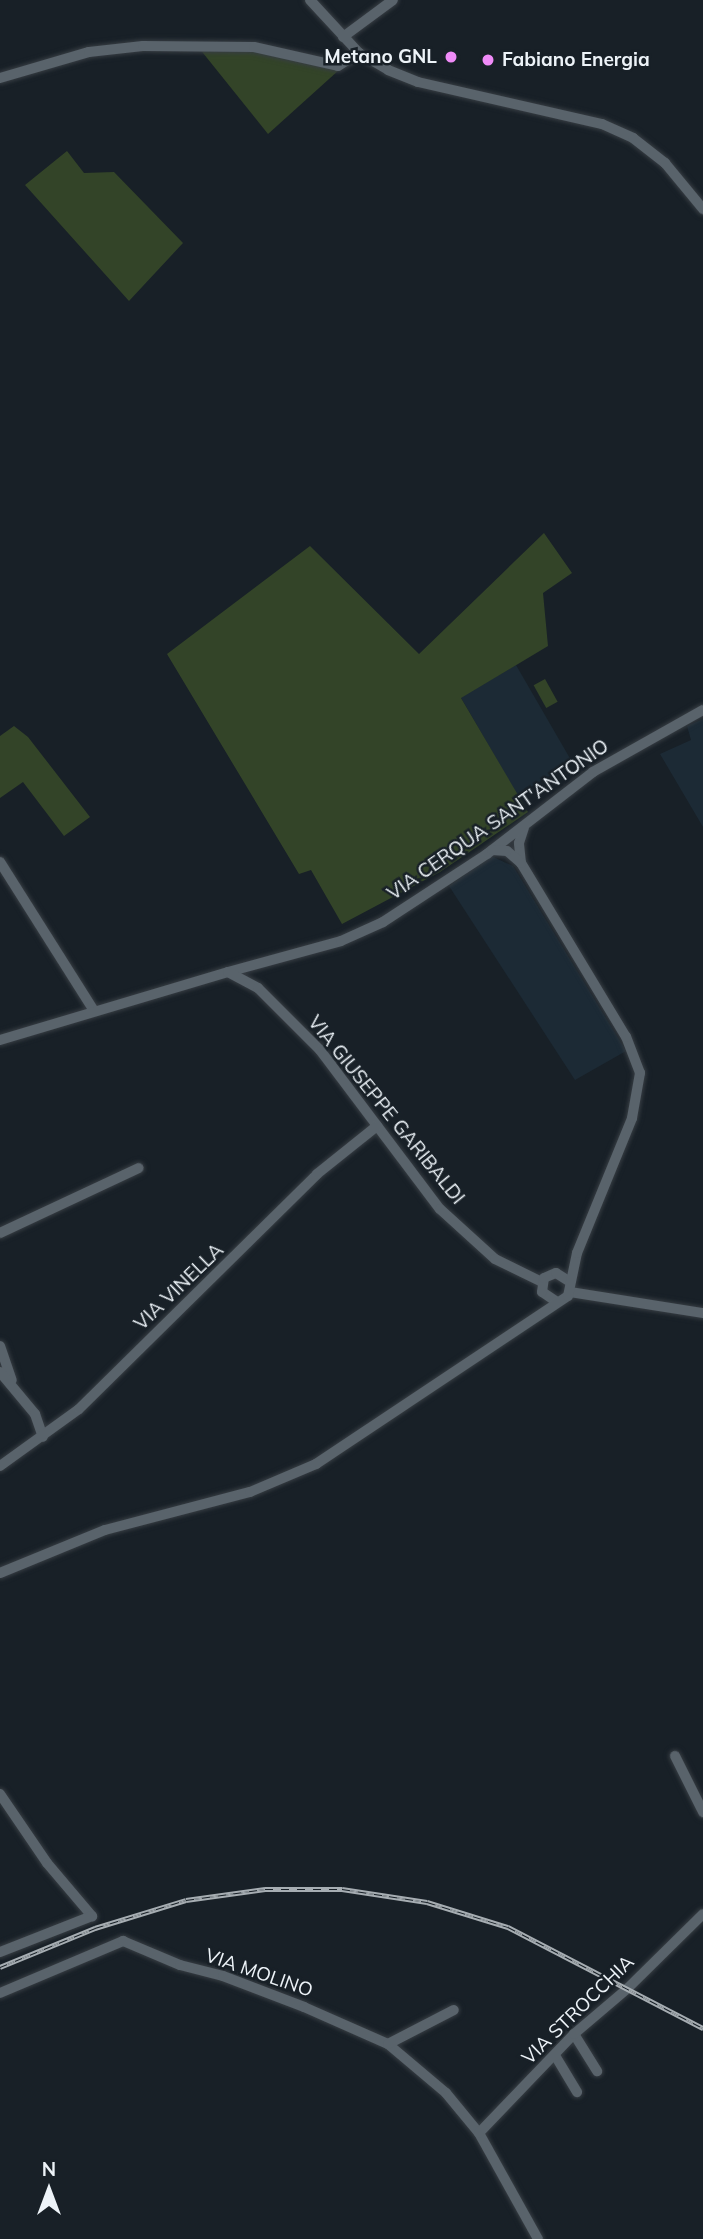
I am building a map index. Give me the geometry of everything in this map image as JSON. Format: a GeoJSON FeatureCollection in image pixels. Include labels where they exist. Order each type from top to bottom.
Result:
{"type":"FeatureCollection","features":[{"type":"Feature","properties":{"kind":"street"},"geometry":{"type":"LineString","coordinates":[[310,0],[359,53],[418,82],[617,130],[665,163],[703,209]]}},
{"type":"Feature","properties":{"kind":"street"},"geometry":{"type":"LineString","coordinates":[[343,37],[393,0]]}},
{"type":"Feature","properties":{"kind":"street"},"geometry":{"type":"LineString","coordinates":[[0,78],[89,52],[143,46],[254,47],[338,66],[359,53]]}},
{"type":"Feature","properties":{"kind":"street","name":"VIA CERQUA SANT'ANTONIO"},"geometry":{"type":"LineString","coordinates":[[228,972],[341,941],[383,922],[492,850],[514,840],[524,827],[593,772],[703,710]]}},
{"type":"Feature","properties":{"kind":"street"},"geometry":{"type":"LineString","coordinates":[[507,851],[514,840]]}},
{"type":"Feature","properties":{"kind":"street"},"geometry":{"type":"LineString","coordinates":[[0,1573],[105,1530],[250,1492],[304,1470],[359,1438],[557,1302],[570,1286],[577,1253],[632,1118],[639,1073],[626,1037],[521,863],[514,840]]}},
{"type":"Feature","properties":{"kind":"street"},"geometry":{"type":"LineString","coordinates":[[492,850],[507,851],[521,863]]}},
{"type":"Feature","properties":{"kind":"street"},"geometry":{"type":"LineString","coordinates":[[0,862],[93,1009]]}},
{"type":"Feature","properties":{"kind":"street"},"geometry":{"type":"LineString","coordinates":[[0,1040],[93,1009],[228,972]]}},
{"type":"Feature","properties":{"kind":"street","name":"VIA GIUSEPPE GARIBALDI"},"geometry":{"type":"LineString","coordinates":[[228,972],[258,988],[288,1017],[349,1085],[420,1186],[468,1236],[495,1259],[542,1287],[557,1302]]}},
{"type":"Feature","properties":{"kind":"street","name":"VIA VINELLA"},"geometry":{"type":"LineString","coordinates":[[0,1466],[57,1427],[317,1174],[377,1126]]}},
{"type":"Feature","properties":{"kind":"street"},"geometry":{"type":"LineString","coordinates":[[0,1233],[139,1168]]}},
{"type":"Feature","properties":{"kind":"street"},"geometry":{"type":"LineString","coordinates":[[530,1318],[542,1287],[551,1273],[577,1253]]}},
{"type":"Feature","properties":{"kind":"street"},"geometry":{"type":"LineString","coordinates":[[551,1273],[570,1286],[703,1313]]}},
{"type":"Feature","properties":{"kind":"street"},"geometry":{"type":"LineString","coordinates":[[0,1346],[12,1382]]}},
{"type":"Feature","properties":{"kind":"street"},"geometry":{"type":"LineString","coordinates":[[0,1372],[12,1382],[35,1414],[43,1437]]}},
{"type":"Feature","properties":{"kind":"street"},"geometry":{"type":"LineString","coordinates":[[35,1414],[57,1427]]}},
{"type":"Feature","properties":{"kind":"street"},"geometry":{"type":"LineString","coordinates":[[674,1756],[703,1812]]}},
{"type":"Feature","properties":{"kind":"street"},"geometry":{"type":"LineString","coordinates":[[0,1794],[36,1849],[92,1916],[0,1952]]}},
{"type":"Feature","properties":{"kind":"street","name":"VIA STROCCHIA"},"geometry":{"type":"LineString","coordinates":[[480,2133],[556,2057],[574,2034],[628,1988],[703,1914]]}},
{"type":"Feature","properties":{"kind":"street","name":"VIA MOLINO"},"geometry":{"type":"LineString","coordinates":[[0,1993],[123,1941],[180,1965],[223,1976],[304,2007],[388,2044],[446,2093],[480,2133],[538,2239]]}},
{"type":"Feature","properties":{"kind":"street"},"geometry":{"type":"LineString","coordinates":[[388,2044],[454,2010]]}},
{"type":"Feature","properties":{"kind":"street"},"geometry":{"type":"LineString","coordinates":[[574,2034],[597,2071]]}},
{"type":"Feature","properties":{"kind":"street"},"geometry":{"type":"LineString","coordinates":[[556,2057],[577,2092]]}},
{"type":"Feature","properties":{"kind":"shaded area"},"geometry":{"type":"Polygon","coordinates":[[[516,665],[572,763],[517,795],[461,697],[516,665]]]}},
{"type":"Feature","properties":{"kind":"shaded area"},"geometry":{"type":"Polygon","coordinates":[[[703,719],[703,827],[660,754],[691,740],[687,726],[703,719]]]}},
{"type":"Feature","properties":{"kind":"shaded area"},"geometry":{"type":"Polygon","coordinates":[[[491,856],[513,866],[626,1051],[575,1080],[449,886],[491,856]]]}},
{"type":"Feature","properties":{"kind":"green space"},"geometry":{"type":"Polygon","coordinates":[[[199,48],[254,50],[339,70],[268,134],[199,48]]]}},
{"type":"Feature","properties":{"kind":"green space"},"geometry":{"type":"Polygon","coordinates":[[[67,151],[84,173],[114,172],[183,243],[129,301],[25,185],[67,151]]]}},
{"type":"Feature","properties":{"kind":"green space"},"geometry":{"type":"Polygon","coordinates":[[[544,533],[572,573],[543,593],[548,646],[461,698],[528,812],[440,872],[342,924],[311,870],[299,874],[167,654],[310,546],[419,654],[544,533]]]}},
{"type":"Feature","properties":{"kind":"green space"},"geometry":{"type":"Polygon","coordinates":[[[545,679],[558,702],[546,708],[534,685],[545,679]]]}},
{"type":"Feature","properties":{"kind":"green space"},"geometry":{"type":"Polygon","coordinates":[[[14,726],[28,737],[90,817],[64,836],[23,782],[0,798],[0,736],[14,726]]]}},
{"type":"Feature","properties":{"kind":"railway"},"geometry":{"type":"LineString","coordinates":[[0,1967],[95,1928],[186,1900],[265,1889],[342,1889],[427,1902],[508,1927],[703,2028]]}},
{"type":"Feature","properties":{"kind":"place","name":"Metano GNL"},"geometry":{"type":"Point","coordinates":[451,57]}},
{"type":"Feature","properties":{"kind":"place","name":"Fabiano Energia"},"geometry":{"type":"Point","coordinates":[488,60]}}]}
